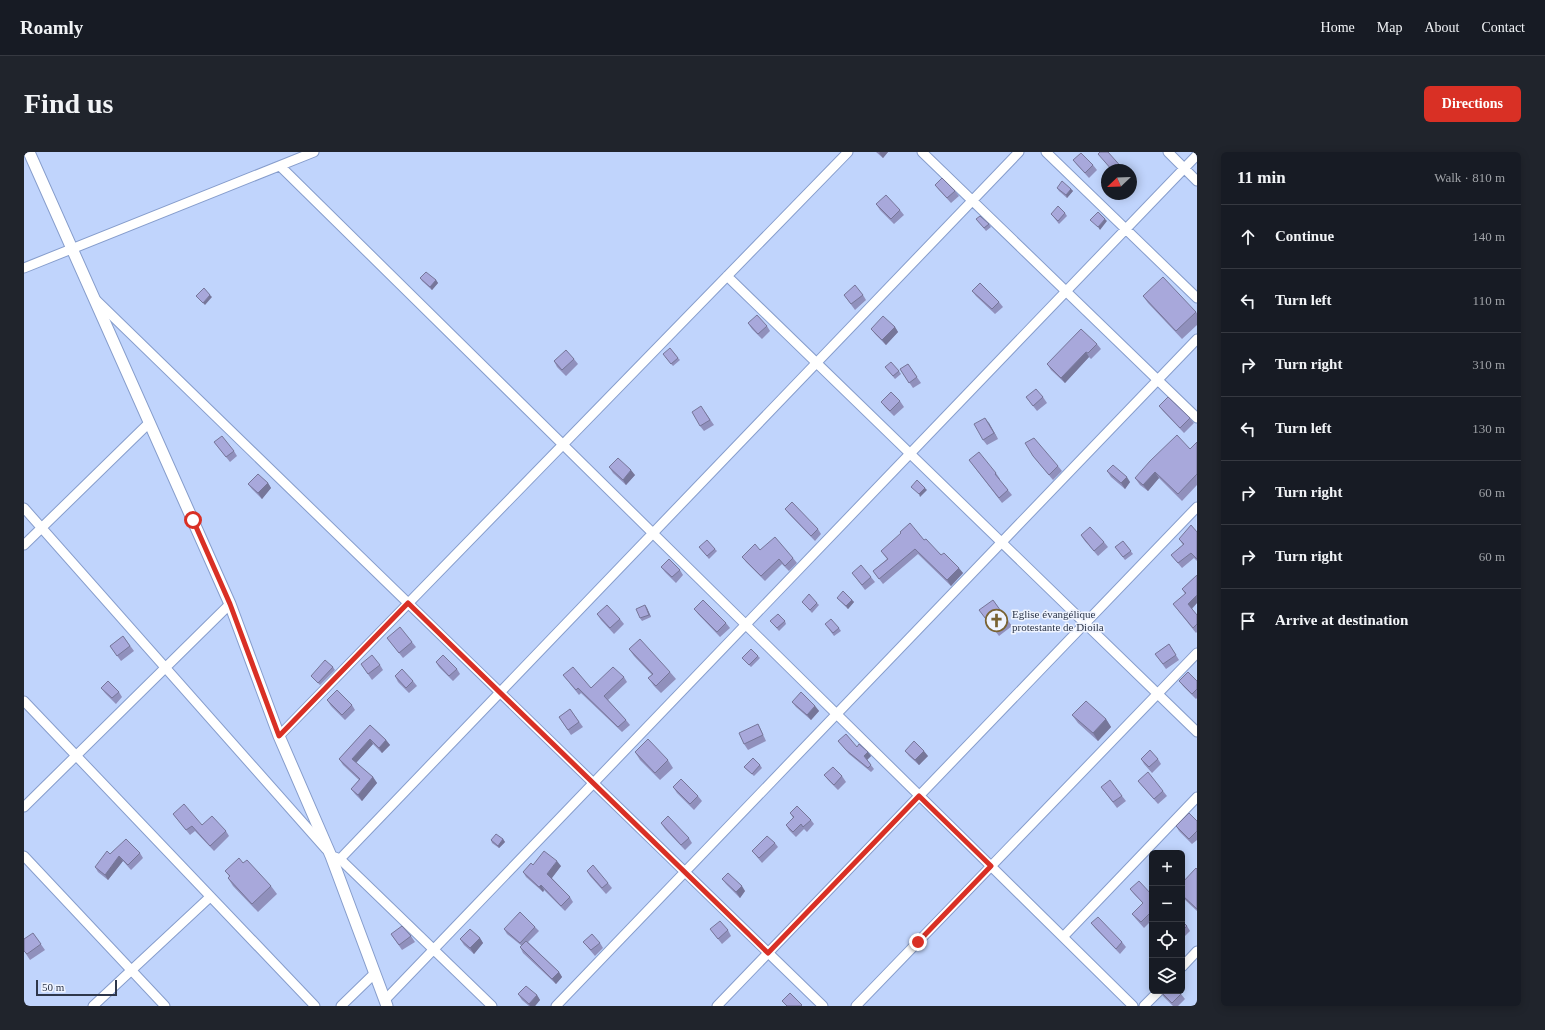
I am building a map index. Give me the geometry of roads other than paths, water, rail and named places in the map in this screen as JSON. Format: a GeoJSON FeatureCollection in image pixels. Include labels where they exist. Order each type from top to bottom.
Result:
{"type":"FeatureCollection","features":[{"type":"Feature","properties":{"kind":"street"},"geometry":{"type":"LineString","coordinates":[[29,152],[92,297],[230,604],[279,736],[336,857],[374,973],[386,1003],[433,949],[1197,155]]}},
{"type":"Feature","properties":{"kind":"street"},"geometry":{"type":"LineString","coordinates":[[24,268],[314,152]]}},
{"type":"Feature","properties":{"kind":"street"},"geometry":{"type":"LineString","coordinates":[[279,736],[848,152]]}},
{"type":"Feature","properties":{"kind":"street"},"geometry":{"type":"LineString","coordinates":[[922,152],[1197,418]]}},
{"type":"Feature","properties":{"kind":"street"},"geometry":{"type":"LineString","coordinates":[[336,857],[500,692],[1019,152]]}},
{"type":"Feature","properties":{"kind":"street"},"geometry":{"type":"LineString","coordinates":[[1046,152],[1197,298]]}},
{"type":"Feature","properties":{"kind":"street"},"geometry":{"type":"LineString","coordinates":[[1168,152],[1197,181]]}},
{"type":"Feature","properties":{"kind":"street"},"geometry":{"type":"LineString","coordinates":[[280,166],[1133,1006]]}},
{"type":"Feature","properties":{"kind":"street"},"geometry":{"type":"LineString","coordinates":[[727,276],[1197,732]]}},
{"type":"Feature","properties":{"kind":"street"},"geometry":{"type":"LineString","coordinates":[[92,297],[823,1006]]}},
{"type":"Feature","properties":{"kind":"street"},"geometry":{"type":"LineString","coordinates":[[556,1006],[1197,339]]}},
{"type":"Feature","properties":{"kind":"street"},"geometry":{"type":"LineString","coordinates":[[24,544],[149,423]]}},
{"type":"Feature","properties":{"kind":"street"},"geometry":{"type":"LineString","coordinates":[[717,1006],[1197,507]]}},
{"type":"Feature","properties":{"kind":"street"},"geometry":{"type":"LineString","coordinates":[[24,508],[336,857],[492,1006]]}},
{"type":"Feature","properties":{"kind":"street"},"geometry":{"type":"LineString","coordinates":[[24,807],[230,604]]}},
{"type":"Feature","properties":{"kind":"street"},"geometry":{"type":"LineString","coordinates":[[856,1006],[1197,653]]}},
{"type":"Feature","properties":{"kind":"street"},"geometry":{"type":"LineString","coordinates":[[24,701],[315,1006]]}},
{"type":"Feature","properties":{"kind":"street"},"geometry":{"type":"LineString","coordinates":[[1063,937],[1197,797]]}},
{"type":"Feature","properties":{"kind":"street"},"geometry":{"type":"LineString","coordinates":[[24,856],[165,1006]]}},
{"type":"Feature","properties":{"kind":"street"},"geometry":{"type":"LineString","coordinates":[[93,1006],[210,897]]}},
{"type":"Feature","properties":{"kind":"street"},"geometry":{"type":"LineString","coordinates":[[1185,964],[1197,951]]}},
{"type":"Feature","properties":{"kind":"street"},"geometry":{"type":"LineString","coordinates":[[342,1006],[374,973]]}},
{"type":"Feature","properties":{"kind":"street"},"geometry":{"type":"LineString","coordinates":[[1144,1006],[1156,994]]}},
{"type":"Feature","properties":{"kind":"place","name":"Eglise évangélique protestante de Dioila"},"geometry":{"type":"Point","coordinates":[996,620]}}]}
